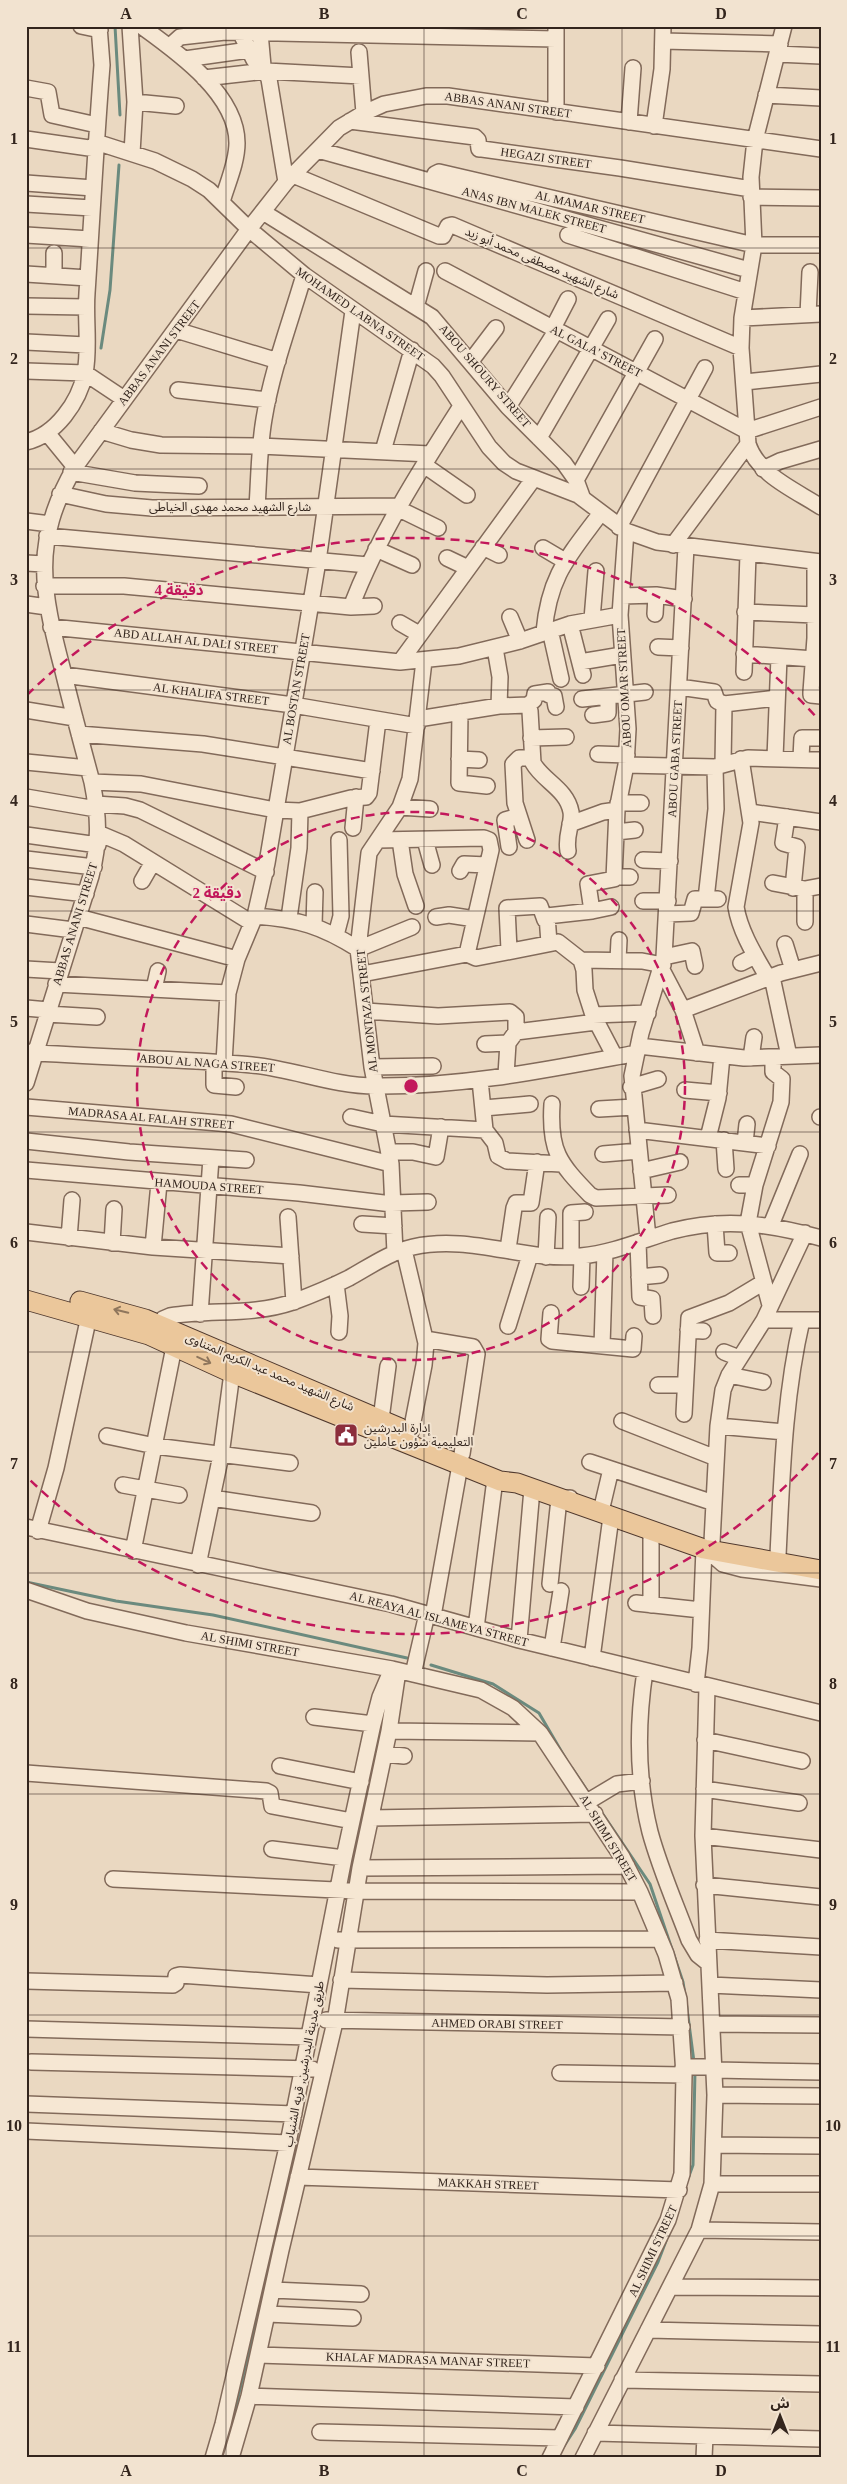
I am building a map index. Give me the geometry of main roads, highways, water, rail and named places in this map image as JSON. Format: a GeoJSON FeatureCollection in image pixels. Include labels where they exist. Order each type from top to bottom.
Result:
{"type":"FeatureCollection","features":[{"type":"Feature","properties":{"kind":"main road","name":"شارع الشهيد محمد عبد الكريم المتناوى"},"geometry":{"type":"LineString","coordinates":[[26,1287],[133,1315],[153,1329],[176,1339],[411,1432],[495,1479],[525,1486]]}},
{"type":"Feature","properties":{"kind":"main road","name":"شارع الشهيد محمد عبد الكريم المتناوى"},"geometry":{"type":"LineString","coordinates":[[26,1300],[89,1316],[153,1329]]}},
{"type":"Feature","properties":{"kind":"main road","name":"شارع الشهيد محمد عبد الكريم المتناوى"},"geometry":{"type":"LineString","coordinates":[[176,1339],[232,1373],[461,1460],[506,1472],[525,1486]]}},
{"type":"Feature","properties":{"kind":"main road"},"geometry":{"type":"LineString","coordinates":[[525,1486],[607,1512],[651,1531],[708,1547],[821,1570]]}},
{"type":"Feature","properties":{"kind":"waterway"},"geometry":{"type":"LineString","coordinates":[[115,26],[120,115]]}},
{"type":"Feature","properties":{"kind":"waterway"},"geometry":{"type":"LineString","coordinates":[[101,348],[110,290],[119,165]]}},
{"type":"Feature","properties":{"kind":"waterway"},"geometry":{"type":"LineString","coordinates":[[26,1582],[116,1601],[213,1615],[407,1658]]}},
{"type":"Feature","properties":{"kind":"waterway"},"geometry":{"type":"LineString","coordinates":[[431,1665],[493,1684],[539,1713],[567,1761]]}},
{"type":"Feature","properties":{"kind":"waterway"},"geometry":{"type":"LineString","coordinates":[[572,1768],[588,1792]]}},
{"type":"Feature","properties":{"kind":"waterway"},"geometry":{"type":"LineString","coordinates":[[598,1807],[650,1884],[683,1982],[685,1995]]}},
{"type":"Feature","properties":{"kind":"waterway"},"geometry":{"type":"LineString","coordinates":[[686,2001],[694,2062]]}},
{"type":"Feature","properties":{"kind":"waterway"},"geometry":{"type":"LineString","coordinates":[[689,2176],[693,2165],[695,2071]]}},
{"type":"Feature","properties":{"kind":"waterway"},"geometry":{"type":"LineString","coordinates":[[227,2445],[295,2152]]}},
{"type":"Feature","properties":{"kind":"waterway"},"geometry":{"type":"LineString","coordinates":[[564,2446],[575,2429],[658,2262],[666,2241]]}},
{"type":"Feature","properties":{"kind":"place","name":"إدارة البدرشين التعليمية شؤون عاملين"},"geometry":{"type":"Point","coordinates":[346,1435]}}]}
